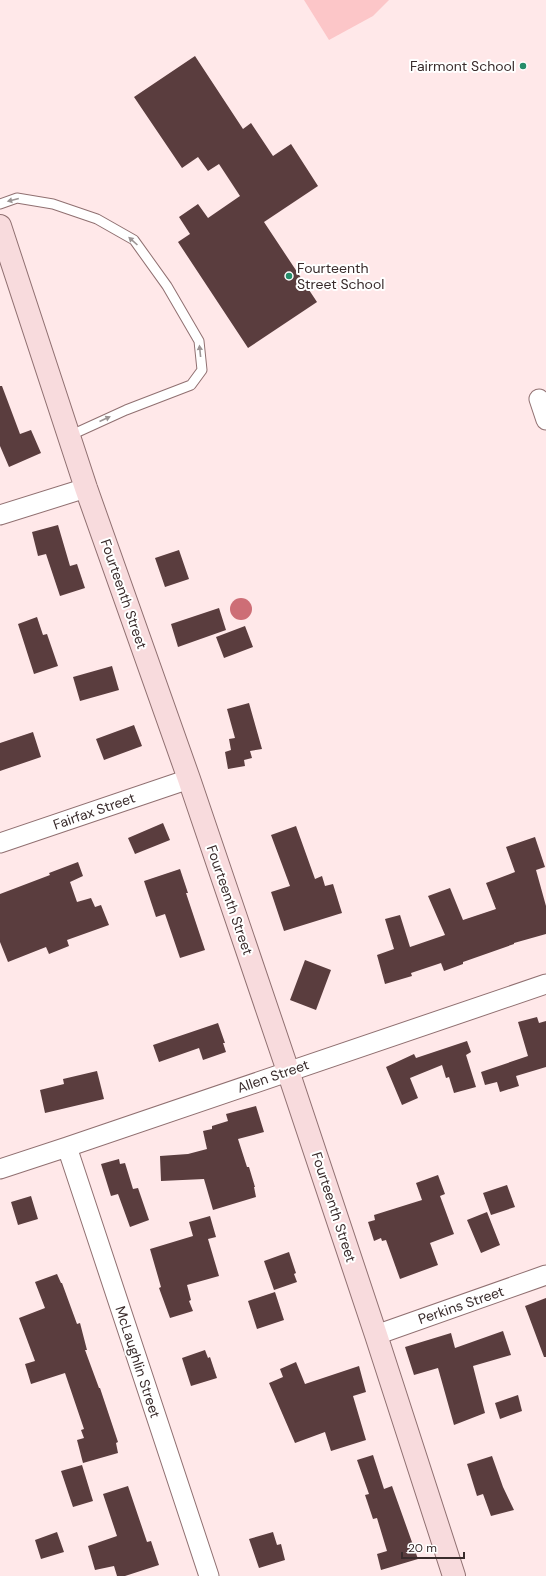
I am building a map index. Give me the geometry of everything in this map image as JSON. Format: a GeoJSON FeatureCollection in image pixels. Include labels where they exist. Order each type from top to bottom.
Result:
{"type":"FeatureCollection","features":[{"type":"Feature","properties":{"kind":"street","name":"Fourteenth Street"},"geometry":{"type":"LineString","coordinates":[[0,226],[6,267],[69,436],[189,779],[376,1335],[454,1576]]}},
{"type":"Feature","properties":{"kind":"street"},"geometry":{"type":"LineString","coordinates":[[539,399],[546,420]]}},
{"type":"Feature","properties":{"kind":"street"},"geometry":{"type":"LineString","coordinates":[[0,515],[86,488]]}},
{"type":"Feature","properties":{"kind":"street","name":"Fairfax Street"},"geometry":{"type":"LineString","coordinates":[[0,843],[189,779]]}},
{"type":"Feature","properties":{"kind":"street","name":"Allen Street"},"geometry":{"type":"LineString","coordinates":[[0,1169],[546,984]]}},
{"type":"Feature","properties":{"kind":"street","name":"McLaughlin Street"},"geometry":{"type":"LineString","coordinates":[[67,1147],[209,1576]]}},
{"type":"Feature","properties":{"kind":"street","name":"Perkins Street"},"geometry":{"type":"LineString","coordinates":[[376,1335],[546,1276]]}},
{"type":"Feature","properties":{"kind":"lane"},"geometry":{"type":"LineString","coordinates":[[0,204],[17,198],[53,204],[97,219],[134,240],[167,286],[199,341],[202,370],[191,384],[126,410],[69,436]]}},
{"type":"Feature","properties":{"kind":"shaded area"},"geometry":{"type":"Polygon","coordinates":[[[304,0],[389,0],[373,16],[329,40],[304,0]]]}},
{"type":"Feature","properties":{"kind":"shaded area"},"geometry":{"type":"Polygon","coordinates":[[[241,598],[249,601],[252,609],[249,617],[241,620],[233,617],[230,609],[233,601],[241,598]]]}},
{"type":"Feature","properties":{"kind":"building","name":"Fourteenth Street School"},"geometry":{"type":"Polygon","coordinates":[[[195,56],[243,129],[251,123],[273,156],[291,144],[318,186],[264,222],[317,302],[248,348],[178,242],[190,234],[179,217],[198,204],[208,218],[240,196],[219,164],[208,171],[198,157],[182,168],[134,97],[195,56]]]}},
{"type":"Feature","properties":{"kind":"building"},"geometry":{"type":"Polygon","coordinates":[[[0,386],[2,386],[20,434],[31,430],[41,453],[9,467],[0,446],[0,386]]]}},
{"type":"Feature","properties":{"kind":"building"},"geometry":{"type":"Polygon","coordinates":[[[58,525],[70,566],[77,564],[85,588],[60,596],[46,554],[38,556],[32,532],[58,525]]]}},
{"type":"Feature","properties":{"kind":"building"},"geometry":{"type":"Polygon","coordinates":[[[179,550],[189,579],[165,587],[155,558],[179,550]]]}},
{"type":"Feature","properties":{"kind":"building"},"geometry":{"type":"Polygon","coordinates":[[[219,608],[226,630],[178,647],[171,624],[219,608]]]}},
{"type":"Feature","properties":{"kind":"building"},"geometry":{"type":"Polygon","coordinates":[[[37,617],[43,635],[47,634],[58,666],[34,674],[18,624],[37,617]]]}},
{"type":"Feature","properties":{"kind":"building"},"geometry":{"type":"Polygon","coordinates":[[[245,626],[253,647],[224,658],[216,637],[245,626]]]}},
{"type":"Feature","properties":{"kind":"building"},"geometry":{"type":"Polygon","coordinates":[[[112,666],[119,690],[80,701],[73,677],[112,666]]]}},
{"type":"Feature","properties":{"kind":"building"},"geometry":{"type":"Polygon","coordinates":[[[249,703],[262,749],[250,751],[252,758],[244,760],[245,766],[228,769],[225,752],[231,750],[229,739],[235,738],[227,709],[249,703]]]}},
{"type":"Feature","properties":{"kind":"building"},"geometry":{"type":"Polygon","coordinates":[[[134,725],[142,746],[104,760],[96,739],[134,725]]]}},
{"type":"Feature","properties":{"kind":"building"},"geometry":{"type":"Polygon","coordinates":[[[33,732],[41,757],[0,771],[0,743],[33,732]]]}},
{"type":"Feature","properties":{"kind":"building"},"geometry":{"type":"Polygon","coordinates":[[[163,823],[170,840],[135,854],[128,838],[163,823]]]}},
{"type":"Feature","properties":{"kind":"building"},"geometry":{"type":"Polygon","coordinates":[[[296,826],[315,879],[322,876],[325,886],[333,884],[342,913],[284,931],[271,892],[290,886],[271,835],[296,826]]]}},
{"type":"Feature","properties":{"kind":"building"},"geometry":{"type":"Polygon","coordinates":[[[535,837],[545,867],[536,870],[546,906],[546,934],[514,943],[463,962],[463,964],[444,971],[441,963],[411,973],[412,976],[385,984],[377,955],[394,949],[385,919],[400,915],[410,947],[445,935],[428,896],[450,888],[463,920],[496,909],[486,883],[515,872],[506,847],[535,837]]]}},
{"type":"Feature","properties":{"kind":"building"},"geometry":{"type":"Polygon","coordinates":[[[78,862],[83,876],[70,882],[77,902],[91,898],[95,907],[101,905],[109,925],[67,940],[69,946],[49,954],[46,947],[8,962],[0,942],[0,894],[50,875],[49,873],[78,862]]]}},
{"type":"Feature","properties":{"kind":"building"},"geometry":{"type":"Polygon","coordinates":[[[180,869],[188,893],[186,893],[205,950],[180,958],[165,914],[156,917],[144,881],[180,869]]]}},
{"type":"Feature","properties":{"kind":"building"},"geometry":{"type":"Polygon","coordinates":[[[305,960],[331,970],[316,1010],[290,1000],[305,960]]]}},
{"type":"Feature","properties":{"kind":"building"},"geometry":{"type":"Polygon","coordinates":[[[537,1017],[539,1023],[546,1021],[546,1067],[516,1076],[519,1086],[500,1092],[497,1082],[485,1085],[481,1072],[528,1056],[518,1022],[537,1017]]]}},
{"type":"Feature","properties":{"kind":"building"},"geometry":{"type":"Polygon","coordinates":[[[218,1023],[225,1043],[223,1043],[226,1052],[203,1060],[199,1048],[159,1062],[153,1045],[218,1023]]]}},
{"type":"Feature","properties":{"kind":"building"},"geometry":{"type":"Polygon","coordinates":[[[467,1041],[471,1052],[466,1055],[476,1087],[454,1093],[449,1077],[446,1078],[442,1065],[410,1078],[418,1098],[402,1105],[386,1067],[414,1054],[416,1058],[467,1041]]]}},
{"type":"Feature","properties":{"kind":"building"},"geometry":{"type":"Polygon","coordinates":[[[97,1071],[104,1099],[45,1113],[40,1090],[64,1084],[63,1079],[97,1071]]]}},
{"type":"Feature","properties":{"kind":"building"},"geometry":{"type":"Polygon","coordinates":[[[256,1106],[264,1132],[238,1139],[247,1167],[249,1167],[255,1187],[256,1197],[213,1210],[204,1179],[161,1181],[160,1156],[188,1154],[207,1149],[203,1131],[212,1129],[212,1126],[228,1121],[226,1114],[256,1106]]]}},
{"type":"Feature","properties":{"kind":"building"},"geometry":{"type":"Polygon","coordinates":[[[119,1159],[120,1164],[125,1163],[133,1189],[138,1188],[149,1220],[130,1227],[118,1194],[111,1196],[101,1164],[119,1159]]]}},
{"type":"Feature","properties":{"kind":"building"},"geometry":{"type":"Polygon","coordinates":[[[438,1175],[445,1194],[440,1196],[454,1234],[430,1243],[438,1265],[400,1279],[386,1240],[382,1241],[381,1238],[374,1241],[368,1222],[375,1220],[374,1215],[422,1200],[416,1183],[438,1175]]]}},
{"type":"Feature","properties":{"kind":"building"},"geometry":{"type":"Polygon","coordinates":[[[507,1185],[515,1207],[491,1215],[483,1193],[507,1185]]]}},
{"type":"Feature","properties":{"kind":"building"},"geometry":{"type":"Polygon","coordinates":[[[31,1196],[38,1219],[18,1225],[11,1202],[31,1196]]]}},
{"type":"Feature","properties":{"kind":"building"},"geometry":{"type":"Polygon","coordinates":[[[487,1212],[500,1245],[481,1253],[467,1220],[487,1212]]]}},
{"type":"Feature","properties":{"kind":"building"},"geometry":{"type":"Polygon","coordinates":[[[210,1216],[216,1237],[208,1239],[219,1276],[187,1285],[191,1300],[189,1301],[193,1311],[170,1318],[159,1288],[161,1287],[150,1249],[193,1236],[189,1222],[210,1216]]]}},
{"type":"Feature","properties":{"kind":"building"},"geometry":{"type":"Polygon","coordinates":[[[289,1252],[296,1273],[294,1274],[297,1282],[274,1290],[264,1261],[289,1252]]]}},
{"type":"Feature","properties":{"kind":"building"},"geometry":{"type":"Polygon","coordinates":[[[57,1274],[62,1283],[77,1324],[80,1323],[87,1350],[85,1350],[100,1388],[118,1442],[116,1443],[118,1453],[83,1463],[77,1440],[84,1438],[81,1430],[84,1429],[65,1373],[31,1384],[25,1364],[35,1361],[19,1318],[45,1308],[35,1282],[57,1274]]]}},
{"type":"Feature","properties":{"kind":"building"},"geometry":{"type":"Polygon","coordinates":[[[275,1292],[284,1320],[257,1329],[248,1301],[275,1292]]]}},
{"type":"Feature","properties":{"kind":"building"},"geometry":{"type":"Polygon","coordinates":[[[546,1298],[546,1357],[544,1357],[525,1306],[546,1298]]]}},
{"type":"Feature","properties":{"kind":"building"},"geometry":{"type":"Polygon","coordinates":[[[503,1331],[511,1355],[473,1366],[485,1413],[454,1425],[438,1368],[414,1375],[405,1347],[451,1333],[455,1348],[503,1331]]]}},
{"type":"Feature","properties":{"kind":"building"},"geometry":{"type":"Polygon","coordinates":[[[205,1350],[208,1358],[210,1357],[217,1378],[191,1386],[182,1358],[205,1350]]]}},
{"type":"Feature","properties":{"kind":"building"},"geometry":{"type":"Polygon","coordinates":[[[296,1362],[305,1384],[359,1366],[366,1392],[353,1396],[366,1440],[331,1451],[325,1432],[295,1443],[269,1383],[283,1377],[280,1369],[296,1362]]]}},
{"type":"Feature","properties":{"kind":"building"},"geometry":{"type":"Polygon","coordinates":[[[518,1395],[522,1411],[500,1419],[495,1403],[518,1395]]]}},
{"type":"Feature","properties":{"kind":"building"},"geometry":{"type":"Polygon","coordinates":[[[373,1455],[384,1489],[392,1486],[418,1559],[381,1570],[377,1554],[387,1551],[377,1518],[373,1519],[365,1495],[369,1494],[357,1460],[373,1455]]]}},
{"type":"Feature","properties":{"kind":"building"},"geometry":{"type":"Polygon","coordinates":[[[492,1456],[503,1487],[514,1510],[491,1516],[483,1494],[477,1496],[467,1464],[492,1456]]]}},
{"type":"Feature","properties":{"kind":"building"},"geometry":{"type":"Polygon","coordinates":[[[82,1465],[93,1501],[73,1507],[61,1471],[82,1465]]]}},
{"type":"Feature","properties":{"kind":"building"},"geometry":{"type":"Polygon","coordinates":[[[128,1486],[147,1542],[151,1541],[159,1565],[125,1576],[117,1576],[114,1566],[95,1570],[88,1546],[117,1536],[103,1494],[128,1486]]]}},
{"type":"Feature","properties":{"kind":"building"},"geometry":{"type":"Polygon","coordinates":[[[57,1532],[64,1552],[41,1559],[35,1540],[57,1532]]]}},
{"type":"Feature","properties":{"kind":"building"},"geometry":{"type":"Polygon","coordinates":[[[273,1532],[277,1545],[281,1544],[285,1560],[259,1568],[249,1539],[273,1532]]]}},
{"type":"Feature","properties":{"kind":"place","name":"Fairmont School"},"geometry":{"type":"Point","coordinates":[523,66]}},
{"type":"Feature","properties":{"kind":"place","name":"Fourteenth Street School"},"geometry":{"type":"Point","coordinates":[289,276]}}]}
